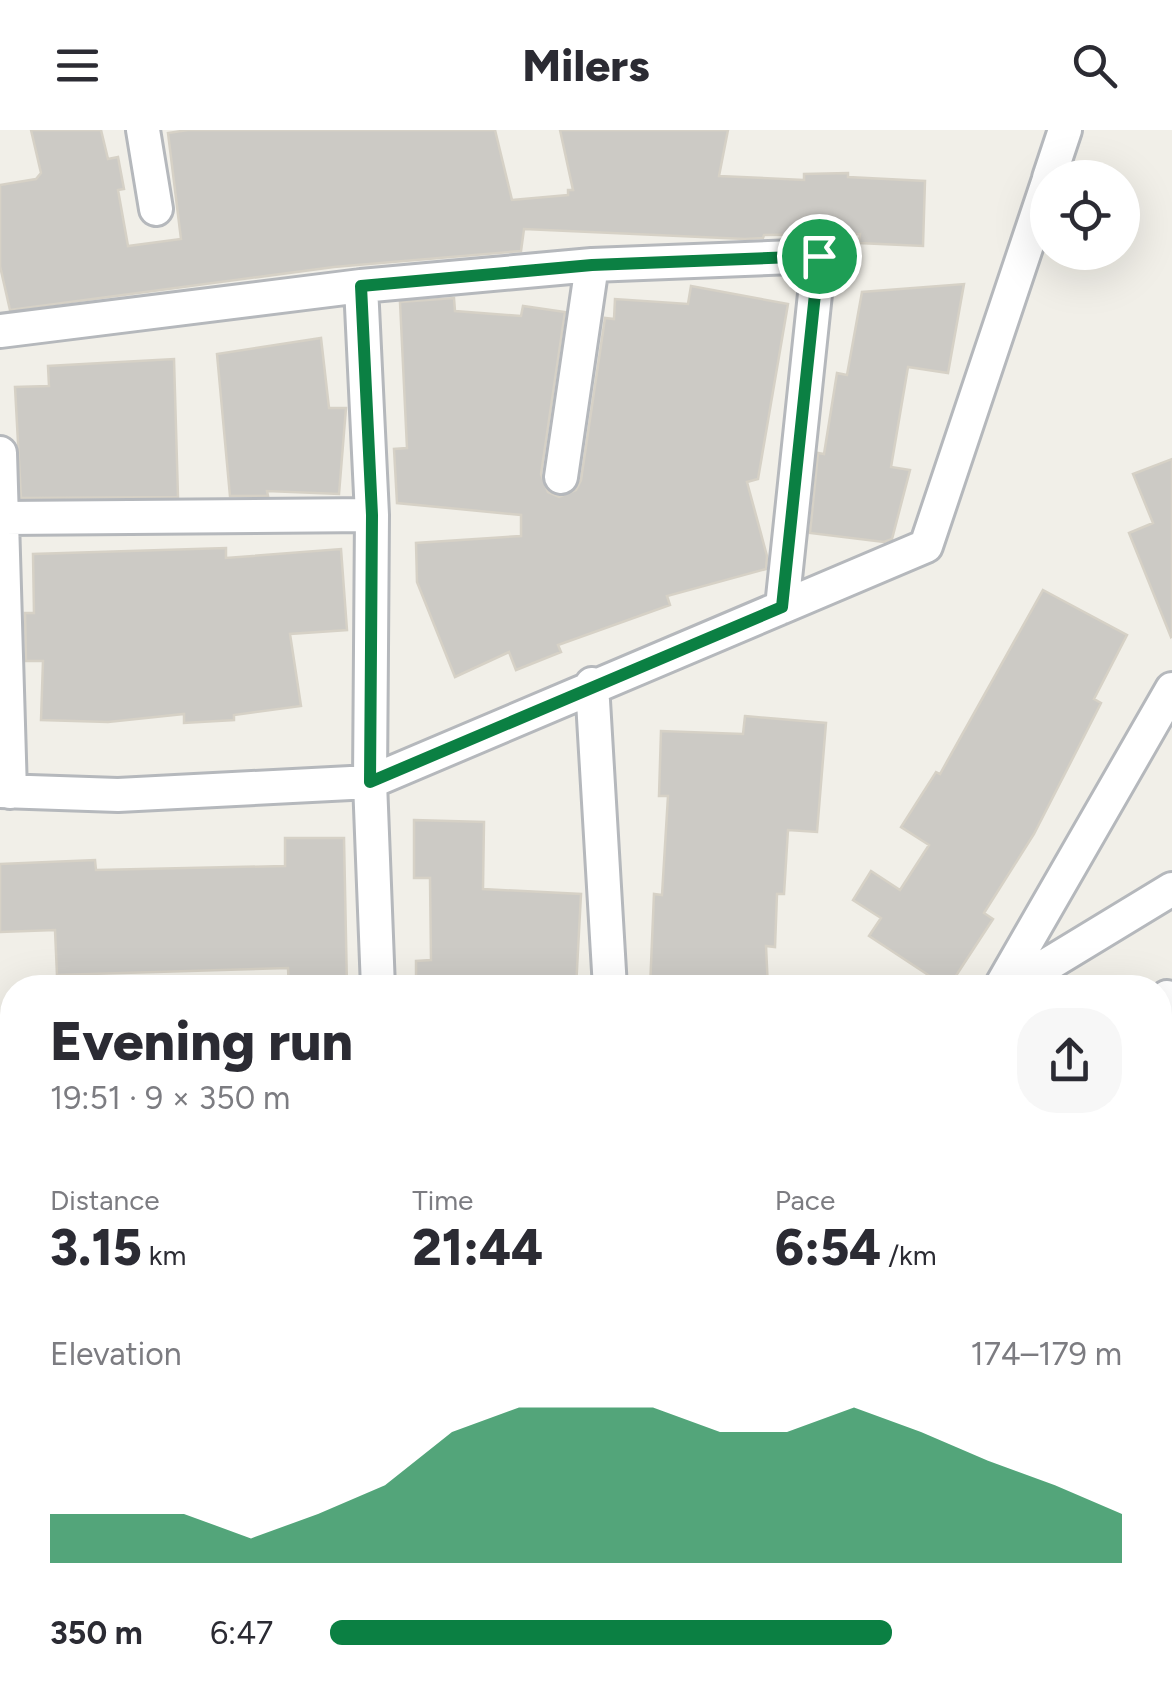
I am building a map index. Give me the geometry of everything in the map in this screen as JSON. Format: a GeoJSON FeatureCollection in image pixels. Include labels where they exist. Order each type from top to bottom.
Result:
{"type":"FeatureCollection","features":[{"type":"Feature","properties":{"kind":"street"},"geometry":{"type":"LineString","coordinates":[[143,130],[156,209]]}},
{"type":"Feature","properties":{"kind":"street"},"geometry":{"type":"LineString","coordinates":[[1055,160],[1065,130]]}},
{"type":"Feature","properties":{"kind":"street"},"geometry":{"type":"LineString","coordinates":[[0,453],[4,518],[5,792],[118,795],[370,782],[592,684],[926,546],[1030,234]]}},
{"type":"Feature","properties":{"kind":"street"},"geometry":{"type":"LineString","coordinates":[[0,331],[361,286],[592,265],[819,256],[782,607]]}},
{"type":"Feature","properties":{"kind":"street"},"geometry":{"type":"LineString","coordinates":[[561,477],[592,265]]}},
{"type":"Feature","properties":{"kind":"street"},"geometry":{"type":"LineString","coordinates":[[361,286],[372,515],[370,782],[377,975]]}},
{"type":"Feature","properties":{"kind":"street"},"geometry":{"type":"LineString","coordinates":[[4,518],[372,515]]}},
{"type":"Feature","properties":{"kind":"street"},"geometry":{"type":"LineString","coordinates":[[592,684],[609,975]]}},
{"type":"Feature","properties":{"kind":"street"},"geometry":{"type":"LineString","coordinates":[[1007,975],[1172,689]]}},
{"type":"Feature","properties":{"kind":"street"},"geometry":{"type":"LineString","coordinates":[[1030,975],[1172,889]]}},
{"type":"Feature","properties":{"kind":"building"},"geometry":{"type":"Polygon","coordinates":[[[31,130],[101,130],[108,159],[118,157],[124,189],[118,190],[128,246],[181,239],[168,133],[495,130],[512,200],[568,195],[568,190],[573,190],[560,130],[728,130],[719,176],[804,180],[804,174],[848,173],[848,177],[925,181],[923,246],[859,243],[860,234],[764,235],[745,239],[524,229],[521,251],[334,267],[10,310],[0,266],[0,185],[36,179],[41,173],[31,130]]]}},
{"type":"Feature","properties":{"kind":"building"},"geometry":{"type":"Polygon","coordinates":[[[964,284],[948,373],[908,367],[891,467],[910,470],[892,539],[884,542],[810,533],[818,453],[824,454],[837,373],[847,375],[862,292],[964,284]]]}},
{"type":"Feature","properties":{"kind":"building"},"geometry":{"type":"Polygon","coordinates":[[[691,286],[788,304],[758,479],[747,482],[767,556],[766,569],[667,596],[670,605],[558,645],[561,652],[516,670],[509,652],[455,677],[417,582],[416,543],[521,536],[521,515],[397,503],[394,449],[407,448],[400,302],[454,298],[455,311],[521,316],[523,306],[565,312],[541,474],[548,492],[559,497],[576,490],[581,480],[605,318],[614,319],[615,299],[688,304],[691,286]]]}},
{"type":"Feature","properties":{"kind":"building"},"geometry":{"type":"Polygon","coordinates":[[[321,338],[329,408],[346,408],[339,494],[267,491],[268,496],[230,496],[217,354],[321,338]]]}},
{"type":"Feature","properties":{"kind":"building"},"geometry":{"type":"Polygon","coordinates":[[[174,359],[178,497],[21,498],[15,387],[49,386],[48,366],[174,359]]]}},
{"type":"Feature","properties":{"kind":"building"},"geometry":{"type":"Polygon","coordinates":[[[1172,459],[1171,637],[1129,533],[1153,523],[1133,474],[1172,459]]]}},
{"type":"Feature","properties":{"kind":"building"},"geometry":{"type":"Polygon","coordinates":[[[226,548],[226,558],[341,549],[347,630],[290,634],[301,706],[234,715],[234,720],[184,723],[184,714],[108,722],[41,720],[43,661],[26,661],[25,613],[34,613],[33,554],[226,548]]]}},
{"type":"Feature","properties":{"kind":"building"},"geometry":{"type":"Polygon","coordinates":[[[1043,590],[1127,635],[1094,699],[1101,703],[1034,834],[984,913],[993,919],[956,975],[928,975],[869,936],[881,918],[853,900],[871,871],[900,890],[929,845],[901,827],[936,772],[940,774],[1043,590]]]}},
{"type":"Feature","properties":{"kind":"building"},"geometry":{"type":"Polygon","coordinates":[[[745,716],[826,723],[817,832],[788,830],[784,894],[777,894],[775,947],[766,946],[767,975],[651,975],[654,894],[662,895],[668,796],[659,796],[661,731],[743,734],[745,716]]]}},
{"type":"Feature","properties":{"kind":"building"},"geometry":{"type":"Polygon","coordinates":[[[414,820],[484,822],[483,889],[581,894],[577,975],[416,975],[416,961],[431,960],[430,878],[414,878],[414,820]]]}},
{"type":"Feature","properties":{"kind":"building"},"geometry":{"type":"Polygon","coordinates":[[[285,838],[344,838],[347,975],[288,975],[288,968],[57,975],[55,930],[0,932],[0,864],[95,860],[96,870],[285,866],[285,838]]]}},
{"type":"Feature","properties":{"kind":"route"},"geometry":{"type":"LineString","coordinates":[[819,256],[782,607],[592,684],[370,782],[372,515],[361,286],[592,265],[819,256]]}}]}
